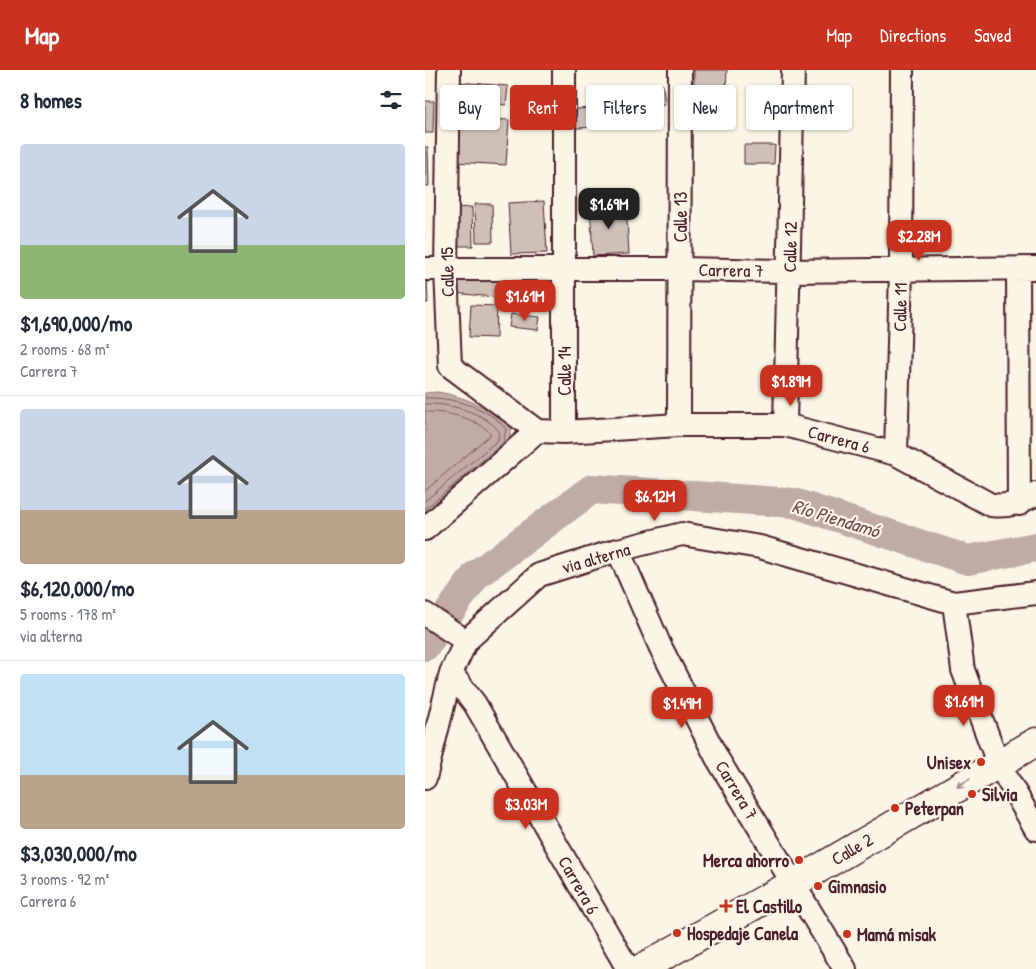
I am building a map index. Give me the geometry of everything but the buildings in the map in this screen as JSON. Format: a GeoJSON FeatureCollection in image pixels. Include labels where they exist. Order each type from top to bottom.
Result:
{"type":"FeatureCollection","features":[{"type":"Feature","properties":{"kind":"main road","name":"Calle 2"},"geometry":{"type":"LineString","coordinates":[[640,969],[794,883],[1036,742]]}},
{"type":"Feature","properties":{"kind":"street","name":"Calle 15"},"geometry":{"type":"LineString","coordinates":[[449,70],[435,269],[450,366],[537,431]]}},
{"type":"Feature","properties":{"kind":"street","name":"Calle 14"},"geometry":{"type":"LineString","coordinates":[[563,432],[564,70]]}},
{"type":"Feature","properties":{"kind":"street","name":"Calle 13"},"geometry":{"type":"LineString","coordinates":[[679,425],[680,70]]}},
{"type":"Feature","properties":{"kind":"street","name":"Calle 12"},"geometry":{"type":"LineString","coordinates":[[785,425],[793,70]]}},
{"type":"Feature","properties":{"kind":"street","name":"Calle 11"},"geometry":{"type":"LineString","coordinates":[[896,454],[901,268],[902,70]]}},
{"type":"Feature","properties":{"kind":"street","name":"Carrera 7"},"geometry":{"type":"LineString","coordinates":[[435,269],[789,271],[901,268],[1027,268]]}},
{"type":"Feature","properties":{"kind":"street"},"geometry":{"type":"LineString","coordinates":[[1027,268],[1028,499]]}},
{"type":"Feature","properties":{"kind":"street","name":"Carrera 6"},"geometry":{"type":"LineString","coordinates":[[537,431],[563,432],[679,425],[785,425],[896,454],[991,505],[1004,506],[1028,499]]}},
{"type":"Feature","properties":{"kind":"street"},"geometry":{"type":"LineString","coordinates":[[425,529],[537,431]]}},
{"type":"Feature","properties":{"kind":"street","name":"via alterna"},"geometry":{"type":"LineString","coordinates":[[425,778],[451,673],[467,641],[539,575],[618,550],[682,534],[760,547],[954,603],[1036,593]]}},
{"type":"Feature","properties":{"kind":"street","name":"Carrera 7"},"geometry":{"type":"LineString","coordinates":[[618,550],[660,646],[717,758],[845,969]]}},
{"type":"Feature","properties":{"kind":"street"},"geometry":{"type":"LineString","coordinates":[[954,603],[963,670],[998,763],[1036,829]]}},
{"type":"Feature","properties":{"kind":"street"},"geometry":{"type":"LineString","coordinates":[[425,614],[467,641]]}},
{"type":"Feature","properties":{"kind":"street","name":"Carrera 6"},"geometry":{"type":"LineString","coordinates":[[451,673],[475,704],[628,969]]}},
{"type":"Feature","properties":{"kind":"water"},"geometry":{"type":"Polygon","coordinates":[[[437,392],[457,396],[476,404],[512,426],[509,445],[425,515],[425,393],[437,392]]]}},
{"type":"Feature","properties":{"kind":"waterway","name":"Río Piendamó"},"geometry":{"type":"LineString","coordinates":[[425,646],[476,575],[592,489],[794,503],[968,560],[1036,547]]}},
{"type":"Feature","properties":{"kind":"place","name":"Unisex"},"geometry":{"type":"Point","coordinates":[981,762]}},
{"type":"Feature","properties":{"kind":"place","name":"Silvia"},"geometry":{"type":"Point","coordinates":[972,794]}},
{"type":"Feature","properties":{"kind":"place","name":"Peterpan"},"geometry":{"type":"Point","coordinates":[895,808]}},
{"type":"Feature","properties":{"kind":"place","name":"Merca ahorro"},"geometry":{"type":"Point","coordinates":[799,860]}},
{"type":"Feature","properties":{"kind":"place","name":"Gimnasio"},"geometry":{"type":"Point","coordinates":[818,886]}},
{"type":"Feature","properties":{"kind":"place","name":"El Castillo"},"geometry":{"type":"Point","coordinates":[726,906]}},
{"type":"Feature","properties":{"kind":"place","name":"Hospedaje Canela"},"geometry":{"type":"Point","coordinates":[677,933]}},
{"type":"Feature","properties":{"kind":"place","name":"Mamá misak"},"geometry":{"type":"Point","coordinates":[847,934]}}]}
